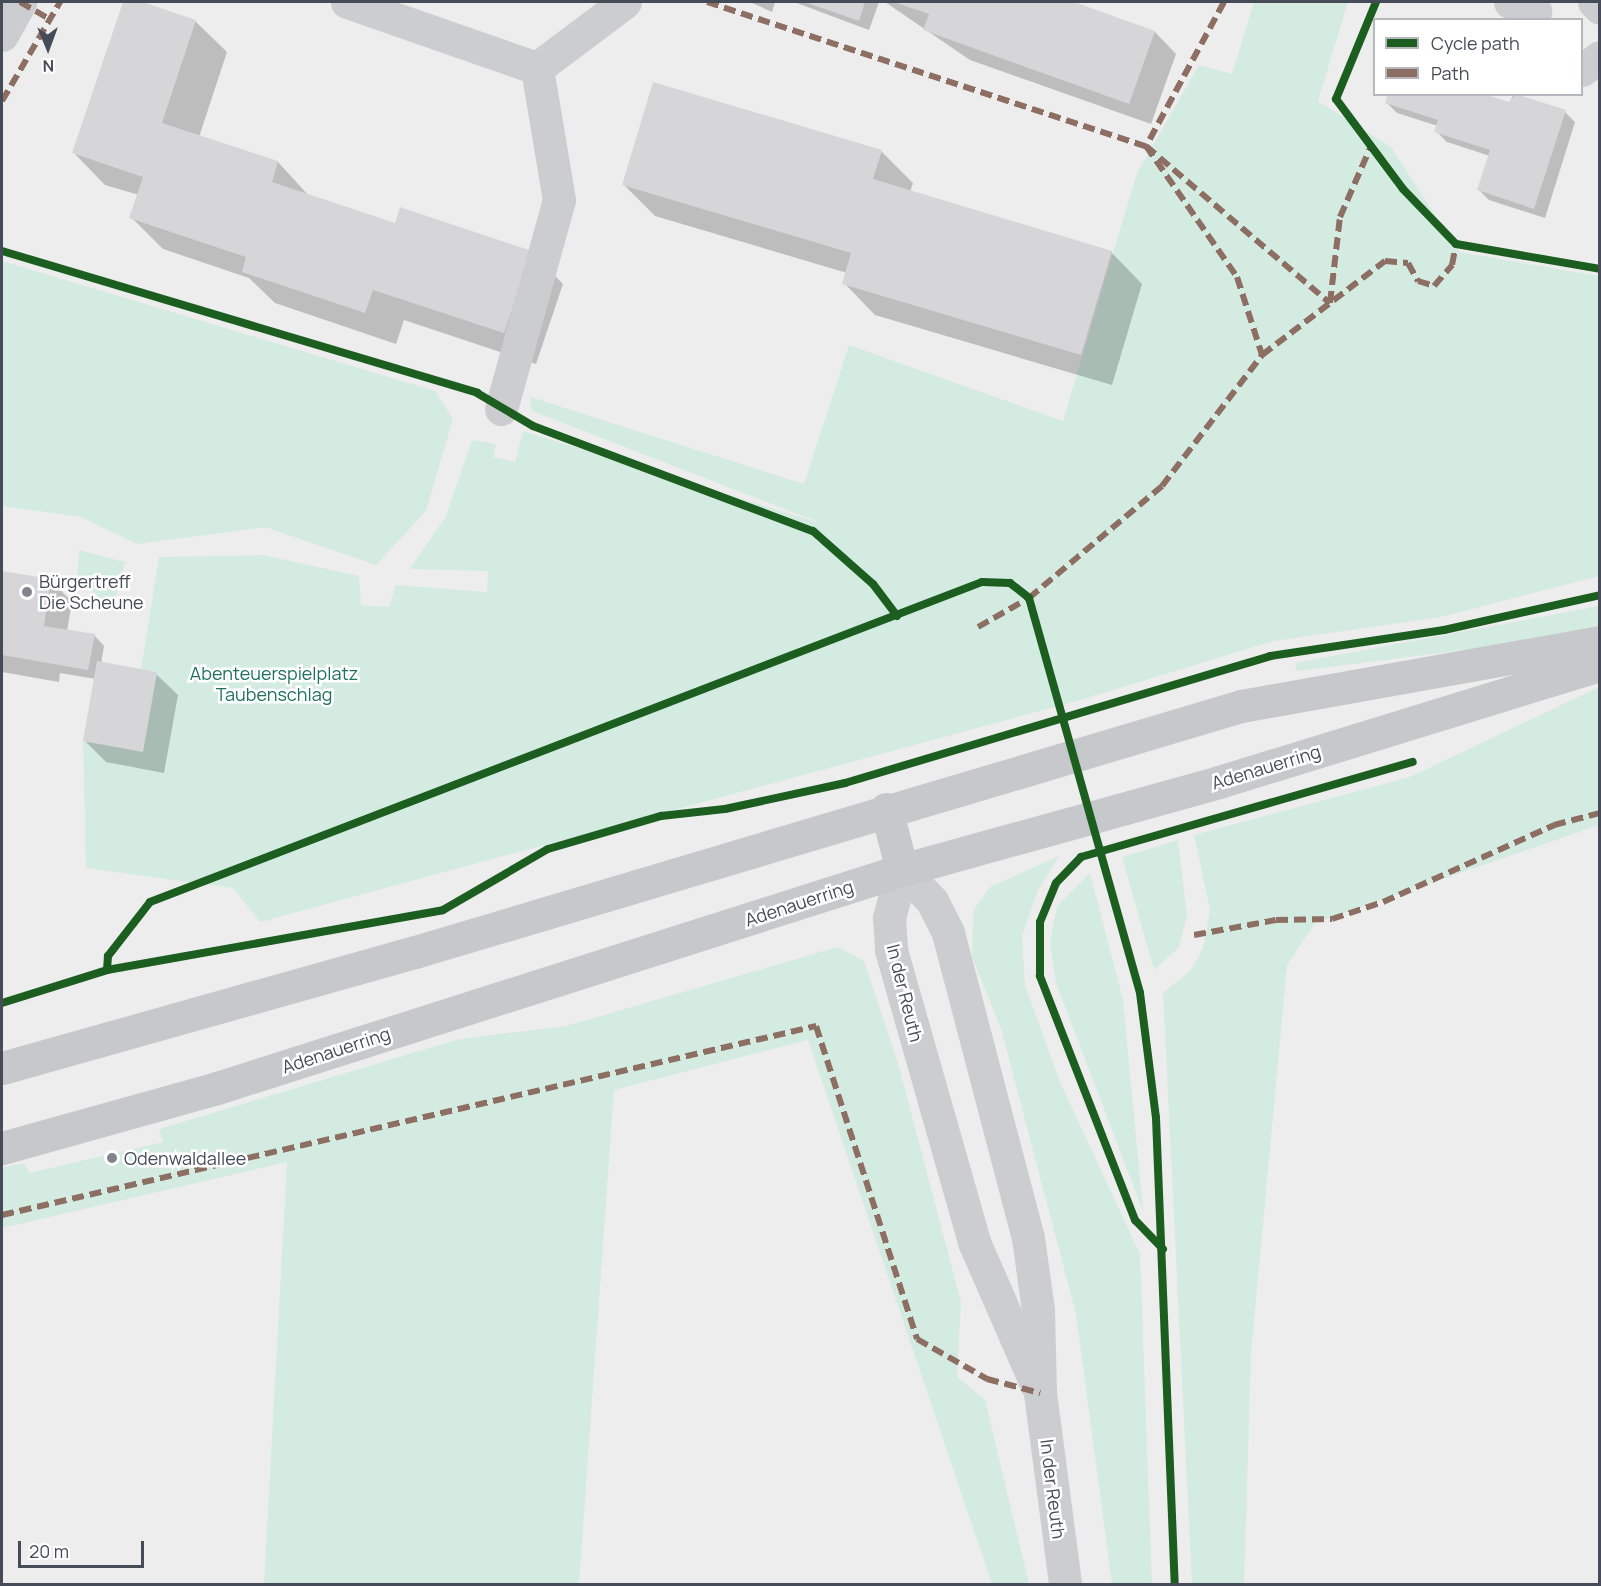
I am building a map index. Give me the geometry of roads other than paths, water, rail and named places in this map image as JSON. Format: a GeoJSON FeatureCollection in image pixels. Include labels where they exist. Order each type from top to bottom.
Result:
{"type":"FeatureCollection","features":[{"type":"Feature","properties":{"kind":"main road"},"geometry":{"type":"LineString","coordinates":[[2,1068],[415,952],[886,809],[1241,706],[1599,642]]}},
{"type":"Feature","properties":{"kind":"main road","name":"Adenauerring"},"geometry":{"type":"LineString","coordinates":[[2,1148],[217,1088],[902,870],[1219,782],[1599,665]]}},
{"type":"Feature","properties":{"kind":"main road"},"geometry":{"type":"LineString","coordinates":[[886,809],[902,870]]}},
{"type":"Feature","properties":{"kind":"street"},"geometry":{"type":"LineString","coordinates":[[2,35],[20,2]]}},
{"type":"Feature","properties":{"kind":"street"},"geometry":{"type":"LineString","coordinates":[[347,2],[537,68]]}},
{"type":"Feature","properties":{"kind":"street"},"geometry":{"type":"LineString","coordinates":[[537,68],[626,2]]}},
{"type":"Feature","properties":{"kind":"street"},"geometry":{"type":"LineString","coordinates":[[1593,2],[1599,8]]}},
{"type":"Feature","properties":{"kind":"street"},"geometry":{"type":"LineString","coordinates":[[1583,69],[1599,57]]}},
{"type":"Feature","properties":{"kind":"street"},"geometry":{"type":"LineString","coordinates":[[501,409],[559,200],[537,68]]}},
{"type":"Feature","properties":{"kind":"street","name":"In der Reuth"},"geometry":{"type":"LineString","coordinates":[[902,870],[889,918],[891,950],[974,1242],[1006,1325],[1040,1393]]}},
{"type":"Feature","properties":{"kind":"street","name":"In der Reuth"},"geometry":{"type":"LineString","coordinates":[[902,870],[932,901],[951,944],[1028,1238],[1038,1310],[1040,1393],[1065,1584]]}},
{"type":"Feature","properties":{"kind":"place","name":"Bürgertreff Die Scheune"},"geometry":{"type":"Point","coordinates":[27,592]}},
{"type":"Feature","properties":{"kind":"place","name":"Odenwaldallee"},"geometry":{"type":"Point","coordinates":[112,1158]}},
{"type":"Feature","properties":{"kind":"park label","name":"Abenteuerspielplatz Taubenschlag"},"geometry":{"type":"Point","coordinates":[274,684]}}]}
